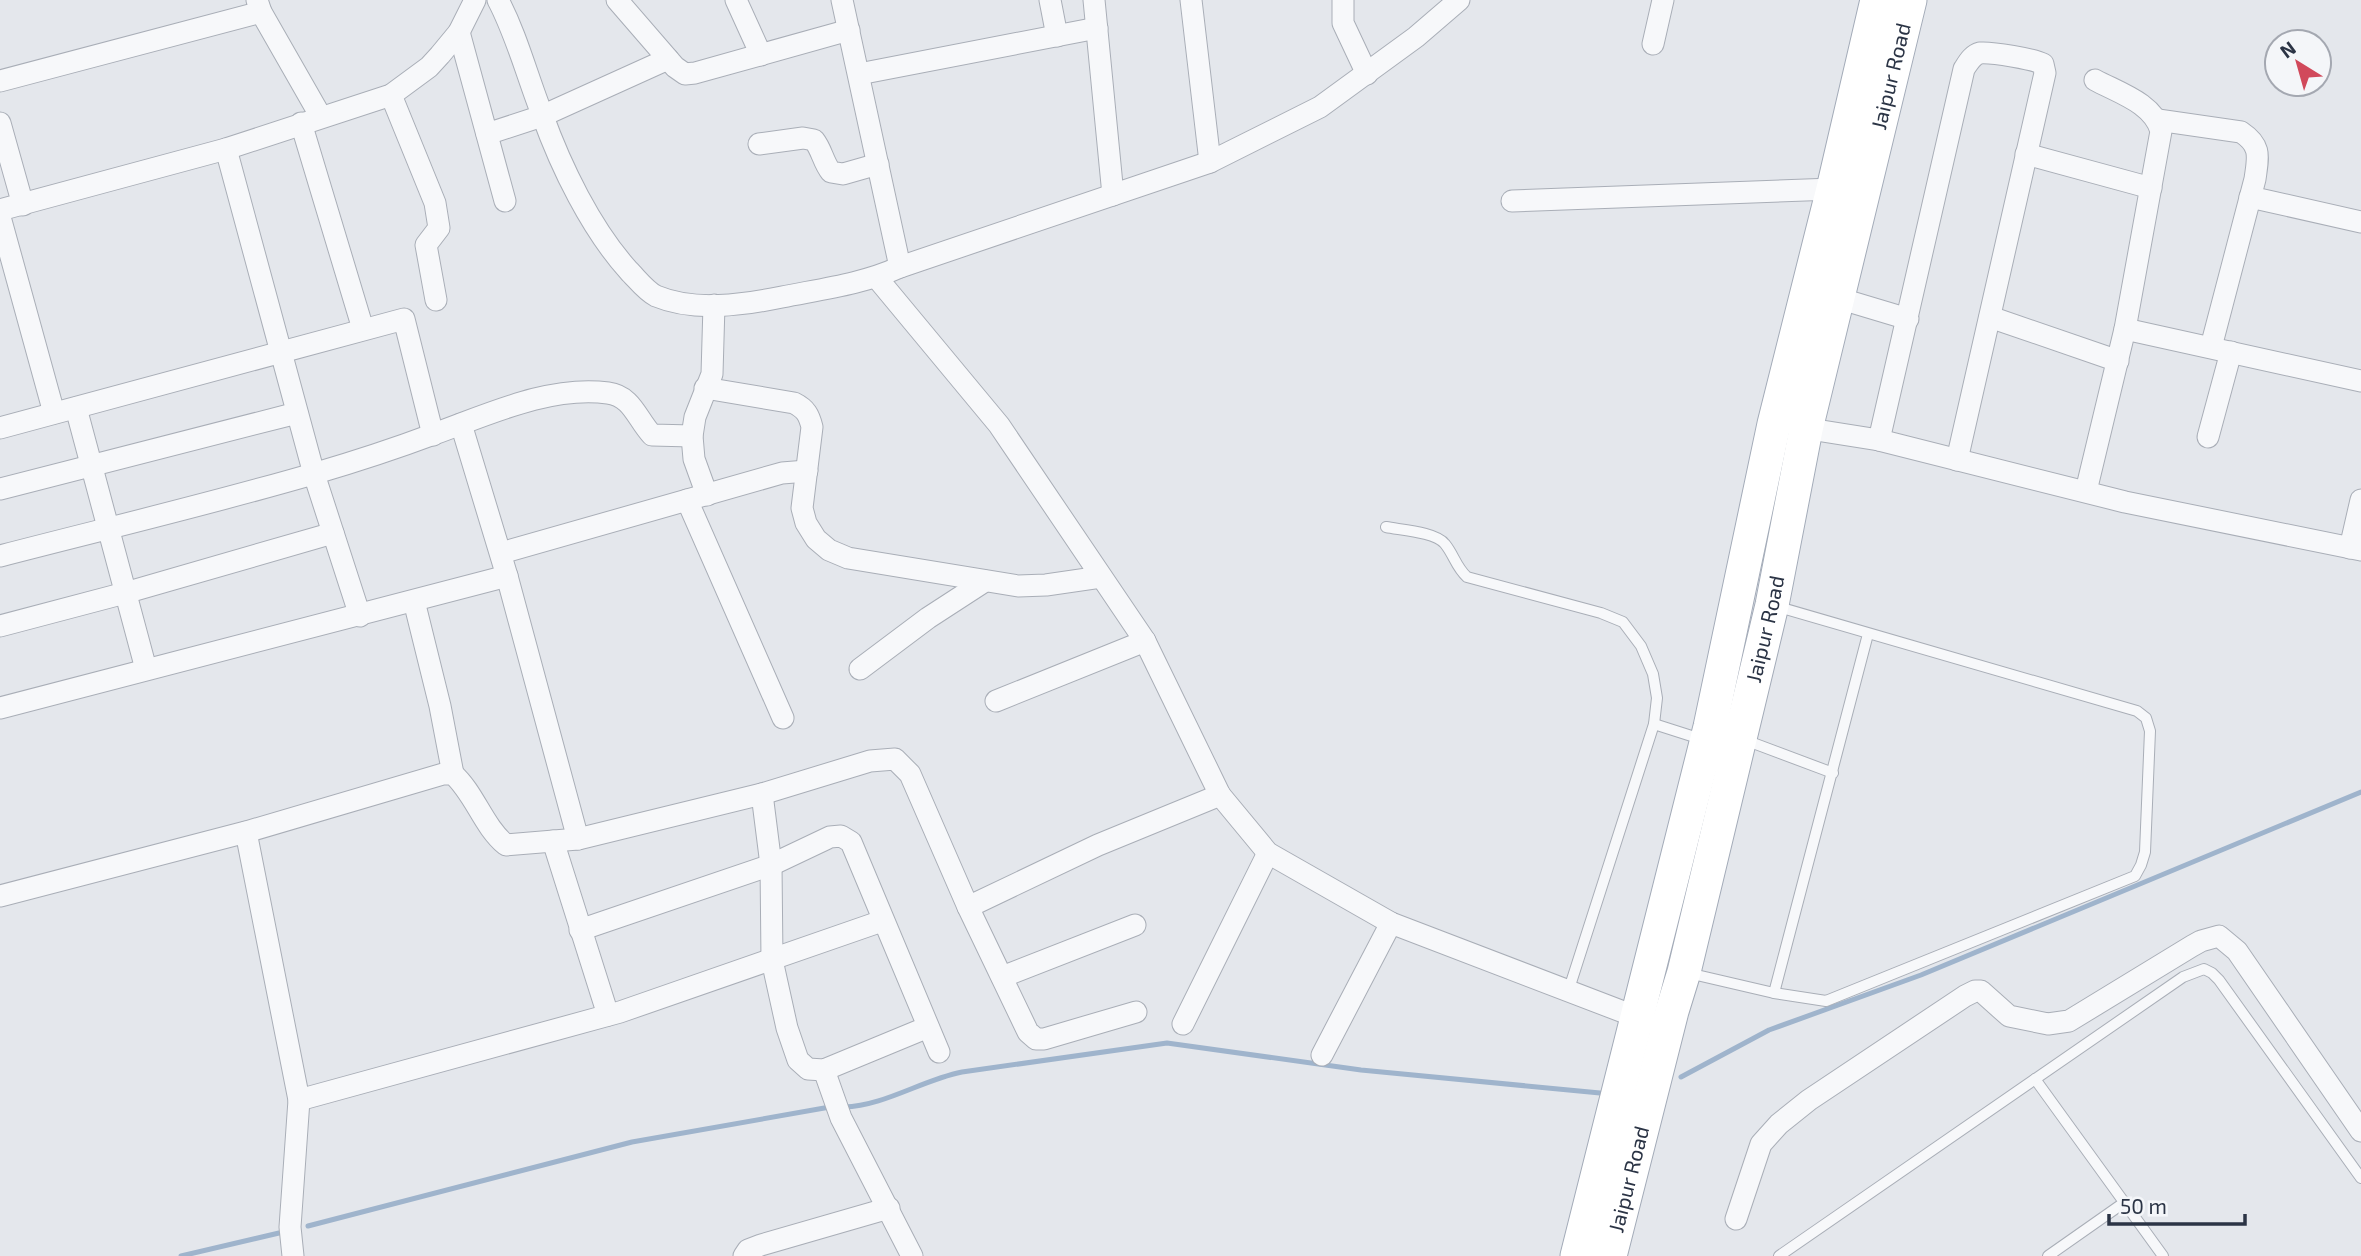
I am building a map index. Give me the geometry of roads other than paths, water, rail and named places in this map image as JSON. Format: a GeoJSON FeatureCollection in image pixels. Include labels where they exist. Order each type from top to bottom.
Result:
{"type":"FeatureCollection","features":[{"type":"Feature","properties":{"kind":"main road","name":"Jaipur Road"},"geometry":{"type":"LineString","coordinates":[[1610,1256],[1667,1030],[1666,968],[1721,734],[1774,424],[1877,0]]}},
{"type":"Feature","properties":{"kind":"main road","name":"Jaipur Road"},"geometry":{"type":"LineString","coordinates":[[1721,734],[1772,605],[1806,429],[1910,0]]}},
{"type":"Feature","properties":{"kind":"main road","name":"Jaipur Road"},"geometry":{"type":"LineString","coordinates":[[1577,1256],[1637,1017],[1666,968]]}},
{"type":"Feature","properties":{"kind":"street"},"geometry":{"type":"LineString","coordinates":[[0,210],[226,149],[391,95],[429,68],[459,32],[475,0]]}},
{"type":"Feature","properties":{"kind":"street"},"geometry":{"type":"LineString","coordinates":[[498,0],[512,26],[542,116],[586,210],[617,258],[654,295],[685,304],[714,305],[765,300],[877,278],[900,267],[1210,162],[1320,107],[1416,37],[1459,0]]}},
{"type":"Feature","properties":{"kind":"street"},"geometry":{"type":"LineString","coordinates":[[617,0],[668,59],[685,74],[849,30]]}},
{"type":"Feature","properties":{"kind":"street"},"geometry":{"type":"LineString","coordinates":[[736,0],[761,55]]}},
{"type":"Feature","properties":{"kind":"street"},"geometry":{"type":"LineString","coordinates":[[842,0],[900,267]]}},
{"type":"Feature","properties":{"kind":"street"},"geometry":{"type":"LineString","coordinates":[[1049,0],[1057,36]]}},
{"type":"Feature","properties":{"kind":"street"},"geometry":{"type":"LineString","coordinates":[[1094,0],[1114,195]]}},
{"type":"Feature","properties":{"kind":"street"},"geometry":{"type":"LineString","coordinates":[[1191,0],[1210,162]]}},
{"type":"Feature","properties":{"kind":"street"},"geometry":{"type":"LineString","coordinates":[[1343,0],[1343,23],[1367,74]]}},
{"type":"Feature","properties":{"kind":"street"},"geometry":{"type":"LineString","coordinates":[[1653,44],[1663,0]]}},
{"type":"Feature","properties":{"kind":"street"},"geometry":{"type":"LineString","coordinates":[[0,81],[259,6],[311,120],[363,329]]}},
{"type":"Feature","properties":{"kind":"street"},"geometry":{"type":"LineString","coordinates":[[859,75],[1097,28]]}},
{"type":"Feature","properties":{"kind":"street"},"geometry":{"type":"LineString","coordinates":[[459,32],[505,201]]}},
{"type":"Feature","properties":{"kind":"street"},"geometry":{"type":"LineString","coordinates":[[1879,440],[1909,319],[1964,69],[1971,58],[1979,53],[2035,59],[2043,64],[2045,73],[1957,460]]}},
{"type":"Feature","properties":{"kind":"street"},"geometry":{"type":"LineString","coordinates":[[486,134],[542,116],[668,59]]}},
{"type":"Feature","properties":{"kind":"street"},"geometry":{"type":"LineString","coordinates":[[2086,491],[2125,329],[2161,131],[2158,120],[2148,109],[2095,79]]}},
{"type":"Feature","properties":{"kind":"street"},"geometry":{"type":"LineString","coordinates":[[391,95],[435,203],[439,228],[426,245],[436,300]]}},
{"type":"Feature","properties":{"kind":"street"},"geometry":{"type":"LineString","coordinates":[[2158,120],[2241,132],[2251,138],[2259,157],[2221,350],[2208,437]]}},
{"type":"Feature","properties":{"kind":"street"},"geometry":{"type":"LineString","coordinates":[[0,123],[23,205]]}},
{"type":"Feature","properties":{"kind":"street"},"geometry":{"type":"LineString","coordinates":[[759,144],[803,138],[814,140],[831,172],[843,174],[878,164]]}},
{"type":"Feature","properties":{"kind":"street"},"geometry":{"type":"LineString","coordinates":[[226,149],[314,474],[360,616]]}},
{"type":"Feature","properties":{"kind":"street"},"geometry":{"type":"LineString","coordinates":[[2026,154],[2151,188]]}},
{"type":"Feature","properties":{"kind":"street"},"geometry":{"type":"LineString","coordinates":[[1512,201],[1833,189]]}},
{"type":"Feature","properties":{"kind":"street"},"geometry":{"type":"LineString","coordinates":[[2250,197],[2361,222]]}},
{"type":"Feature","properties":{"kind":"street"},"geometry":{"type":"LineString","coordinates":[[0,217],[54,414]]}},
{"type":"Feature","properties":{"kind":"street"},"geometry":{"type":"LineString","coordinates":[[877,278],[999,425],[1101,577],[1131,646],[1220,795],[1268,853],[1391,923],[1667,1030]]}},
{"type":"Feature","properties":{"kind":"street"},"geometry":{"type":"LineString","coordinates":[[1838,298],[1909,319]]}},
{"type":"Feature","properties":{"kind":"street"},"geometry":{"type":"LineString","coordinates":[[714,305],[712,374],[695,417],[692,436],[697,497],[783,718]]}},
{"type":"Feature","properties":{"kind":"street"},"geometry":{"type":"LineString","coordinates":[[1990,317],[2118,360]]}},
{"type":"Feature","properties":{"kind":"street"},"geometry":{"type":"LineString","coordinates":[[0,428],[404,319],[433,435]]}},
{"type":"Feature","properties":{"kind":"street"},"geometry":{"type":"LineString","coordinates":[[2125,329],[2361,381]]}},
{"type":"Feature","properties":{"kind":"street"},"geometry":{"type":"LineString","coordinates":[[705,388],[794,403],[804,408],[810,417],[812,428],[802,508],[816,539],[829,550],[848,558],[1018,586],[1101,577]]}},
{"type":"Feature","properties":{"kind":"street"},"geometry":{"type":"LineString","coordinates":[[0,556],[314,474],[433,435],[513,404],[557,395],[609,393],[625,398],[652,435],[692,436]]}},
{"type":"Feature","properties":{"kind":"street"},"geometry":{"type":"LineString","coordinates":[[76,408],[146,669]]}},
{"type":"Feature","properties":{"kind":"street"},"geometry":{"type":"LineString","coordinates":[[0,489],[297,413]]}},
{"type":"Feature","properties":{"kind":"street"},"geometry":{"type":"LineString","coordinates":[[461,424],[508,576],[578,839]]}},
{"type":"Feature","properties":{"kind":"street"},"geometry":{"type":"LineString","coordinates":[[1774,424],[1879,440],[2125,502],[2355,549],[2361,500]]}},
{"type":"Feature","properties":{"kind":"street"},"geometry":{"type":"LineString","coordinates":[[501,553],[782,474],[807,471]]}},
{"type":"Feature","properties":{"kind":"street"},"geometry":{"type":"LineString","coordinates":[[0,626],[333,533]]}},
{"type":"Feature","properties":{"kind":"street"},"geometry":{"type":"LineString","coordinates":[[0,708],[508,576]]}},
{"type":"Feature","properties":{"kind":"street"},"geometry":{"type":"LineString","coordinates":[[860,669],[985,581]]}},
{"type":"Feature","properties":{"kind":"street"},"geometry":{"type":"LineString","coordinates":[[414,601],[440,706],[453,774],[461,781],[496,836],[506,845],[578,839],[762,794],[870,761],[895,759],[910,774],[968,907],[1028,1032],[1036,1039],[1136,1012]]}},
{"type":"Feature","properties":{"kind":"street"},"geometry":{"type":"LineString","coordinates":[[996,701],[1131,646]]}},
{"type":"Feature","properties":{"kind":"street"},"geometry":{"type":"LineString","coordinates":[[0,896],[246,832],[443,774],[453,774]]}},
{"type":"Feature","properties":{"kind":"street"},"geometry":{"type":"LineString","coordinates":[[762,794],[771,864],[772,960],[798,1060],[808,1069],[824,1070],[928,1027]]}},
{"type":"Feature","properties":{"kind":"street"},"geometry":{"type":"LineString","coordinates":[[968,907],[1098,845],[1220,795]]}},
{"type":"Feature","properties":{"kind":"street"},"geometry":{"type":"LineString","coordinates":[[246,832],[299,1100],[290,1227],[293,1256]]}},
{"type":"Feature","properties":{"kind":"street"},"geometry":{"type":"LineString","coordinates":[[580,930],[771,864],[830,837],[841,836],[851,842],[939,1052]]}},
{"type":"Feature","properties":{"kind":"street"},"geometry":{"type":"LineString","coordinates":[[553,841],[608,1015]]}},
{"type":"Feature","properties":{"kind":"street"},"geometry":{"type":"LineString","coordinates":[[1183,1024],[1268,853]]}},
{"type":"Feature","properties":{"kind":"street"},"geometry":{"type":"LineString","coordinates":[[299,1100],[608,1015],[882,921]]}},
{"type":"Feature","properties":{"kind":"street"},"geometry":{"type":"LineString","coordinates":[[1322,1055],[1391,923]]}},
{"type":"Feature","properties":{"kind":"street"},"geometry":{"type":"LineString","coordinates":[[1002,977],[1135,925]]}},
{"type":"Feature","properties":{"kind":"street"},"geometry":{"type":"LineString","coordinates":[[1736,1219],[1761,1143],[1769,1133],[1809,1100],[1965,996],[1981,991],[1990,996],[2009,1016],[2059,1024],[2075,1018],[2192,946],[2212,937],[2220,936],[2237,951],[2361,1130]]}},
{"type":"Feature","properties":{"kind":"street"},"geometry":{"type":"LineString","coordinates":[[824,1070],[841,1118],[912,1256]]}},
{"type":"Feature","properties":{"kind":"street"},"geometry":{"type":"LineString","coordinates":[[744,1256],[761,1245],[889,1208]]}},
{"type":"Feature","properties":{"kind":"lane"},"geometry":{"type":"LineString","coordinates":[[1386,527],[1437,537],[1445,543],[1458,569],[1467,577],[1601,613],[1623,622],[1641,646],[1653,674],[1657,698],[1654,724],[1569,992]]}},
{"type":"Feature","properties":{"kind":"lane"},"geometry":{"type":"LineString","coordinates":[[1666,968],[1774,993],[1826,1001],[1839,998],[2135,876],[2145,852],[2150,731],[2146,718],[2137,711],[1772,605]]}},
{"type":"Feature","properties":{"kind":"lane"},"geometry":{"type":"LineString","coordinates":[[1774,993],[1868,634]]}},
{"type":"Feature","properties":{"kind":"lane"},"geometry":{"type":"LineString","coordinates":[[1654,724],[1721,734],[1833,773]]}},
{"type":"Feature","properties":{"kind":"lane"},"geometry":{"type":"LineString","coordinates":[[1779,1256],[2183,977],[2204,969],[2212,972],[2219,980],[2361,1178]]}},
{"type":"Feature","properties":{"kind":"lane"},"geometry":{"type":"LineString","coordinates":[[2035,1079],[2164,1256]]}},
{"type":"Feature","properties":{"kind":"lane"},"geometry":{"type":"LineString","coordinates":[[2048,1256],[2125,1202]]}},
{"type":"Feature","properties":{"kind":"waterway"},"geometry":{"type":"LineString","coordinates":[[1681,1077],[1769,1030],[1921,975],[2361,792]]}},
{"type":"Feature","properties":{"kind":"waterway"},"geometry":{"type":"LineString","coordinates":[[844,1107],[888,1098],[962,1072],[1167,1043],[1361,1070],[1600,1093]]}},
{"type":"Feature","properties":{"kind":"waterway"},"geometry":{"type":"LineString","coordinates":[[308,1226],[632,1142],[830,1107]]}},
{"type":"Feature","properties":{"kind":"waterway"},"geometry":{"type":"LineString","coordinates":[[181,1256],[279,1233]]}}]}
